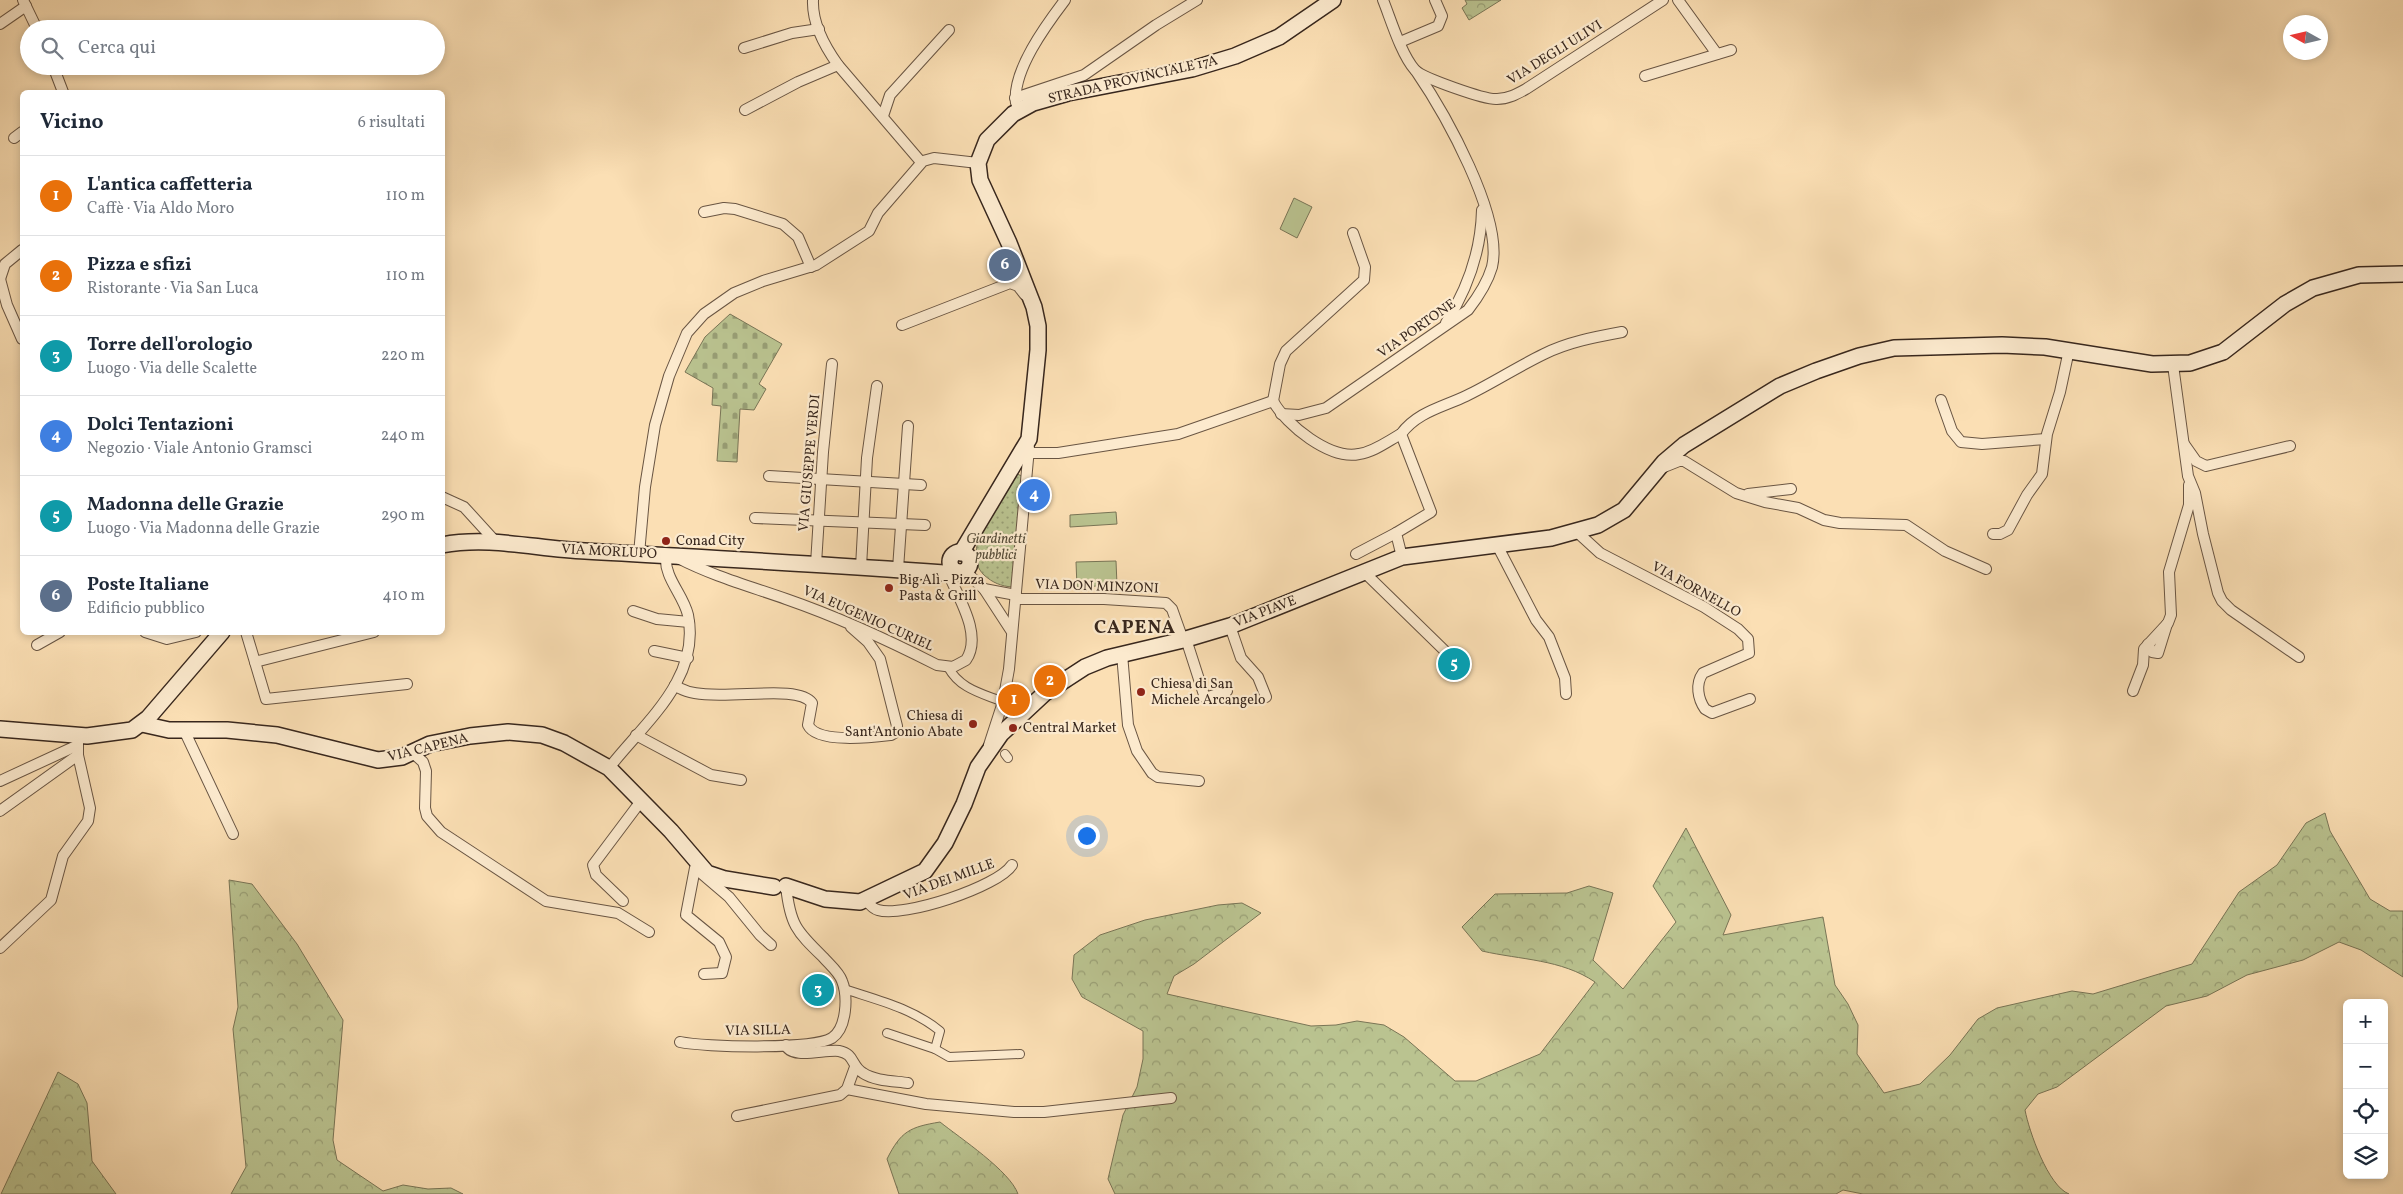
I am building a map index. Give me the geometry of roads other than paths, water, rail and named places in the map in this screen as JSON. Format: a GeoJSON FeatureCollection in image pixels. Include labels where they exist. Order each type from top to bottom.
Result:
{"type":"FeatureCollection","features":[{"type":"Feature","properties":{"kind":"main road","name":"STRADA PROVINCIALE 17A"},"geometry":{"type":"LineString","coordinates":[[978,163],[989,136],[1016,104],[1146,80],[1235,56],[1286,33],[1333,0]]}},
{"type":"Feature","properties":{"kind":"main road"},"geometry":{"type":"LineString","coordinates":[[957,572],[951,566],[957,554],[1029,446],[1039,343],[1034,306],[1009,243],[982,186],[978,163]]}},
{"type":"Feature","properties":{"kind":"main road","name":"VIA PIAVE"},"geometry":{"type":"LineString","coordinates":[[866,900],[924,871],[945,843],[964,804],[976,770],[1008,724],[1071,674],[1096,662],[1184,640],[1230,626],[1402,557],[1497,545],[1576,532],[1605,522],[1620,513],[1656,471],[1684,445],[1770,392],[1803,376],[1859,356],[1884,350],[1914,347],[2002,345],[2069,350],[2137,362],[2173,365],[2203,360],[2223,352],[2285,304],[2313,288],[2359,275],[2403,274]]}},
{"type":"Feature","properties":{"kind":"main road","name":"VIA MORLUPO"},"geometry":{"type":"LineString","coordinates":[[445,545],[468,541],[495,541],[558,550],[957,572]]}},
{"type":"Feature","properties":{"kind":"main road"},"geometry":{"type":"LineString","coordinates":[[926,571],[957,554]]}},
{"type":"Feature","properties":{"kind":"main road"},"geometry":{"type":"LineString","coordinates":[[0,729],[78,745],[124,732],[142,724],[219,635]]}},
{"type":"Feature","properties":{"kind":"main road","name":"VIA CAPENA"},"geometry":{"type":"LineString","coordinates":[[142,724],[160,729],[227,730],[277,735],[378,760],[396,759],[430,744],[503,732],[526,732],[557,740],[609,768],[680,842],[696,866],[707,873],[721,878],[784,886],[832,900],[857,902],[866,900]]}},
{"type":"Feature","properties":{"kind":"street"},"geometry":{"type":"LineString","coordinates":[[813,0],[813,12],[819,29],[826,46],[838,65],[922,162]]}},
{"type":"Feature","properties":{"kind":"street"},"geometry":{"type":"LineString","coordinates":[[1016,104],[1020,73],[1065,0]]}},
{"type":"Feature","properties":{"kind":"street"},"geometry":{"type":"LineString","coordinates":[[1016,104],[1089,73],[1156,25],[1197,0]]}},
{"type":"Feature","properties":{"kind":"street"},"geometry":{"type":"LineString","coordinates":[[1384,0],[1400,42],[1416,70]]}},
{"type":"Feature","properties":{"kind":"street"},"geometry":{"type":"LineString","coordinates":[[1400,42],[1438,26],[1442,16],[1435,0]]}},
{"type":"Feature","properties":{"kind":"street","name":"VIA DEGLI ULIVI"},"geometry":{"type":"LineString","coordinates":[[1416,70],[1487,98],[1509,98],[1530,87],[1663,0]]}},
{"type":"Feature","properties":{"kind":"street"},"geometry":{"type":"LineString","coordinates":[[1678,0],[1717,54]]}},
{"type":"Feature","properties":{"kind":"street"},"geometry":{"type":"LineString","coordinates":[[0,24],[24,3],[32,20]]}},
{"type":"Feature","properties":{"kind":"street"},"geometry":{"type":"LineString","coordinates":[[744,48],[792,33],[819,29]]}},
{"type":"Feature","properties":{"kind":"street"},"geometry":{"type":"LineString","coordinates":[[883,116],[890,95],[949,30]]}},
{"type":"Feature","properties":{"kind":"street"},"geometry":{"type":"LineString","coordinates":[[1645,76],[1731,50]]}},
{"type":"Feature","properties":{"kind":"street"},"geometry":{"type":"LineString","coordinates":[[745,110],[791,85],[838,65]]}},
{"type":"Feature","properties":{"kind":"street","name":"VIA PORTONE"},"geometry":{"type":"LineString","coordinates":[[1281,414],[1299,415],[1326,408],[1468,310],[1481,293],[1492,266],[1490,223],[1462,149],[1416,70]]}},
{"type":"Feature","properties":{"kind":"street"},"geometry":{"type":"LineString","coordinates":[[56,75],[62,90]]}},
{"type":"Feature","properties":{"kind":"street"},"geometry":{"type":"LineString","coordinates":[[14,138],[20,134]]}},
{"type":"Feature","properties":{"kind":"street"},"geometry":{"type":"LineString","coordinates":[[639,554],[643,497],[658,415],[673,363],[687,333],[704,314],[734,293],[763,281],[811,267],[871,230],[878,213],[922,162],[934,158],[978,163]]}},
{"type":"Feature","properties":{"kind":"street"},"geometry":{"type":"LineString","coordinates":[[1444,326],[1467,286],[1481,238],[1482,203]]}},
{"type":"Feature","properties":{"kind":"street"},"geometry":{"type":"LineString","coordinates":[[704,212],[735,209],[783,224],[798,237],[811,267]]}},
{"type":"Feature","properties":{"kind":"street"},"geometry":{"type":"LineString","coordinates":[[1354,233],[1365,267],[1364,280],[1286,351],[1280,364],[1273,401],[1281,414],[1293,426],[1318,443],[1346,455],[1366,453],[1401,434],[1409,424],[1422,414],[1467,396],[1545,353],[1580,341],[1622,332]]}},
{"type":"Feature","properties":{"kind":"street"},"geometry":{"type":"LineString","coordinates":[[20,252],[5,264],[0,279],[7,305],[20,334]]}},
{"type":"Feature","properties":{"kind":"street"},"geometry":{"type":"LineString","coordinates":[[902,324],[1010,283],[1020,287],[1034,306]]}},
{"type":"Feature","properties":{"kind":"street"},"geometry":{"type":"LineString","coordinates":[[1993,534],[2000,534],[2008,530],[2027,495],[2042,474],[2046,438],[2060,392],[2069,350]]}},
{"type":"Feature","properties":{"kind":"street","name":"VIA GIUSEPPE VERDI"},"geometry":{"type":"LineString","coordinates":[[816,564],[832,364]]}},
{"type":"Feature","properties":{"kind":"street"},"geometry":{"type":"LineString","coordinates":[[2133,691],[2143,666],[2143,652],[2168,623],[2171,613],[2169,572],[2189,505],[2188,476],[2173,365]]}},
{"type":"Feature","properties":{"kind":"street"},"geometry":{"type":"LineString","coordinates":[[861,566],[868,450],[877,386]]}},
{"type":"Feature","properties":{"kind":"street"},"geometry":{"type":"LineString","coordinates":[[1941,400],[1954,436],[1966,443],[2046,438]]}},
{"type":"Feature","properties":{"kind":"street"},"geometry":{"type":"LineString","coordinates":[[993,747],[1003,700],[1012,632],[1029,446],[1058,454],[1124,444],[1187,432],[1273,401]]}},
{"type":"Feature","properties":{"kind":"street"},"geometry":{"type":"LineString","coordinates":[[898,569],[908,426]]}},
{"type":"Feature","properties":{"kind":"street"},"geometry":{"type":"LineString","coordinates":[[1356,554],[1431,512],[1401,434]]}},
{"type":"Feature","properties":{"kind":"street"},"geometry":{"type":"LineString","coordinates":[[2183,442],[2196,461],[2206,466],[2290,446]]}},
{"type":"Feature","properties":{"kind":"street"},"geometry":{"type":"LineString","coordinates":[[1656,471],[1676,462],[1684,461],[1736,493],[1765,502],[1798,508],[1829,522],[1906,525],[1944,551],[1986,569]]}},
{"type":"Feature","properties":{"kind":"street"},"geometry":{"type":"LineString","coordinates":[[769,476],[921,485]]}},
{"type":"Feature","properties":{"kind":"street"},"geometry":{"type":"LineString","coordinates":[[2188,476],[2195,493],[2205,544],[2222,601],[2231,610],[2299,657]]}},
{"type":"Feature","properties":{"kind":"street"},"geometry":{"type":"LineString","coordinates":[[1736,493],[1757,494],[1791,489]]}},
{"type":"Feature","properties":{"kind":"street"},"geometry":{"type":"LineString","coordinates":[[445,498],[464,507],[495,541]]}},
{"type":"Feature","properties":{"kind":"street"},"geometry":{"type":"LineString","coordinates":[[755,518],[925,526]]}},
{"type":"Feature","properties":{"kind":"street","name":"VIA FORNELLO"},"geometry":{"type":"LineString","coordinates":[[1576,532],[1600,553],[1704,607],[1742,632],[1749,642],[1750,653],[1703,673],[1699,680],[1699,697],[1705,710],[1712,713],[1750,698]]}},
{"type":"Feature","properties":{"kind":"street"},"geometry":{"type":"LineString","coordinates":[[1396,533],[1402,557]]}},
{"type":"Feature","properties":{"kind":"street"},"geometry":{"type":"LineString","coordinates":[[1497,545],[1536,620],[1550,637],[1564,675],[1566,694]]}},
{"type":"Feature","properties":{"kind":"street"},"geometry":{"type":"LineString","coordinates":[[609,768],[660,707],[675,685],[688,658],[690,641],[689,622],[684,603],[667,571],[669,556]]}},
{"type":"Feature","properties":{"kind":"street","name":"VIA EUGENIO CURIEL"},"geometry":{"type":"LineString","coordinates":[[669,556],[716,576],[786,599],[861,628],[937,665],[948,667]]}},
{"type":"Feature","properties":{"kind":"street"},"geometry":{"type":"LineString","coordinates":[[957,572],[984,588],[1016,597]]}},
{"type":"Feature","properties":{"kind":"street"},"geometry":{"type":"LineString","coordinates":[[957,572],[972,644],[964,662],[948,667],[964,687],[1003,700],[1013,708],[1023,711]]}},
{"type":"Feature","properties":{"kind":"street"},"geometry":{"type":"LineString","coordinates":[[1364,572],[1446,652]]}},
{"type":"Feature","properties":{"kind":"street"},"geometry":{"type":"LineString","coordinates":[[984,588],[1012,632]]}},
{"type":"Feature","properties":{"kind":"street","name":"VIA DON MINZONI"},"geometry":{"type":"LineString","coordinates":[[1016,597],[1104,599],[1166,603],[1172,609],[1184,640]]}},
{"type":"Feature","properties":{"kind":"street"},"geometry":{"type":"LineString","coordinates":[[633,611],[656,619],[689,622]]}},
{"type":"Feature","properties":{"kind":"street"},"geometry":{"type":"LineString","coordinates":[[1000,614],[1014,612]]}},
{"type":"Feature","properties":{"kind":"street"},"geometry":{"type":"LineString","coordinates":[[675,685],[682,690],[694,693],[764,693],[806,698],[812,703],[808,723],[814,732],[846,738],[892,735],[896,732],[897,726],[880,659],[868,642],[846,623]]}},
{"type":"Feature","properties":{"kind":"street"},"geometry":{"type":"LineString","coordinates":[[1230,626],[1241,658],[1258,676],[1266,697]]}},
{"type":"Feature","properties":{"kind":"street"},"geometry":{"type":"LineString","coordinates":[[37,645],[55,635]]}},
{"type":"Feature","properties":{"kind":"street"},"geometry":{"type":"LineString","coordinates":[[153,635],[167,640],[185,635]]}},
{"type":"Feature","properties":{"kind":"street"},"geometry":{"type":"LineString","coordinates":[[247,635],[266,699],[407,684]]}},
{"type":"Feature","properties":{"kind":"street"},"geometry":{"type":"LineString","coordinates":[[255,662],[362,635]]}},
{"type":"Feature","properties":{"kind":"street"},"geometry":{"type":"LineString","coordinates":[[1184,640],[1206,702],[1227,691]]}},
{"type":"Feature","properties":{"kind":"street"},"geometry":{"type":"LineString","coordinates":[[654,651],[688,658]]}},
{"type":"Feature","properties":{"kind":"street"},"geometry":{"type":"LineString","coordinates":[[1122,654],[1128,729],[1137,751],[1152,773],[1158,777],[1199,781]]}},
{"type":"Feature","properties":{"kind":"street"},"geometry":{"type":"LineString","coordinates":[[184,730],[233,834]]}},
{"type":"Feature","properties":{"kind":"street"},"geometry":{"type":"LineString","coordinates":[[636,735],[708,774],[741,780]]}},
{"type":"Feature","properties":{"kind":"street"},"geometry":{"type":"LineString","coordinates":[[0,781],[78,745]]}},
{"type":"Feature","properties":{"kind":"street"},"geometry":{"type":"LineString","coordinates":[[0,811],[78,745]]}},
{"type":"Feature","properties":{"kind":"street"},"geometry":{"type":"LineString","coordinates":[[0,948],[51,900],[63,856],[88,821],[90,808],[78,745]]}},
{"type":"Feature","properties":{"kind":"street"},"geometry":{"type":"LineString","coordinates":[[413,753],[423,762],[426,771],[425,808],[427,816],[441,832],[546,901],[618,913],[649,932]]}},
{"type":"Feature","properties":{"kind":"street"},"geometry":{"type":"LineString","coordinates":[[624,901],[596,876],[593,865],[641,801]]}},
{"type":"Feature","properties":{"kind":"street","name":"VIA DEI MILLE"},"geometry":{"type":"LineString","coordinates":[[866,900],[878,910],[898,912],[913,910],[998,879],[1012,865]]}},
{"type":"Feature","properties":{"kind":"street"},"geometry":{"type":"LineString","coordinates":[[696,866],[729,897],[760,935],[771,945]]}},
{"type":"Feature","properties":{"kind":"street"},"geometry":{"type":"LineString","coordinates":[[696,866],[686,915],[719,942],[726,958],[725,968],[722,973],[716,975],[704,974]]}},
{"type":"Feature","properties":{"kind":"street"},"geometry":{"type":"LineString","coordinates":[[784,886],[790,916],[801,934],[838,974],[844,989],[900,1007],[926,1020],[940,1031],[935,1049]]}},
{"type":"Feature","properties":{"kind":"street","name":"VIA SILLA"},"geometry":{"type":"LineString","coordinates":[[680,1042],[701,1045],[786,1045],[827,1040],[835,1035],[843,1017],[844,989]]}},
{"type":"Feature","properties":{"kind":"street"},"geometry":{"type":"LineString","coordinates":[[887,1033],[935,1049],[949,1057],[1020,1054]]}},
{"type":"Feature","properties":{"kind":"street"},"geometry":{"type":"LineString","coordinates":[[737,1116],[834,1097],[847,1089],[855,1066],[853,1058],[846,1053],[831,1050],[794,1053],[788,1050],[786,1045]]}},
{"type":"Feature","properties":{"kind":"street"},"geometry":{"type":"LineString","coordinates":[[855,1066],[870,1076],[908,1083]]}},
{"type":"Feature","properties":{"kind":"street"},"geometry":{"type":"LineString","coordinates":[[847,1089],[926,1104],[1014,1112],[1044,1112],[1171,1098]]}},
{"type":"Feature","properties":{"kind":"place","name":"Poste Italiane"},"geometry":{"type":"Point","coordinates":[1005,265]}},
{"type":"Feature","properties":{"kind":"place","name":"Dolci Tentazioni"},"geometry":{"type":"Point","coordinates":[1034,495]}},
{"type":"Feature","properties":{"kind":"place","name":"Conad City"},"geometry":{"type":"Point","coordinates":[666,541]}},
{"type":"Feature","properties":{"kind":"place","name":"Big Alì - Pizza Pasta & Grill"},"geometry":{"type":"Point","coordinates":[889,588]}},
{"type":"Feature","properties":{"kind":"place","name":"Madonna delle Grazie"},"geometry":{"type":"Point","coordinates":[1454,664]}},
{"type":"Feature","properties":{"kind":"place","name":"Pizza e sfizi"},"geometry":{"type":"Point","coordinates":[1050,681]}},
{"type":"Feature","properties":{"kind":"place","name":"Chiesa di San Michele Arcangelo"},"geometry":{"type":"Point","coordinates":[1141,692]}},
{"type":"Feature","properties":{"kind":"place","name":"L'antica caffetteria"},"geometry":{"type":"Point","coordinates":[1014,700]}},
{"type":"Feature","properties":{"kind":"place","name":"Chiesa di Sant'Antonio Abate"},"geometry":{"type":"Point","coordinates":[973,724]}},
{"type":"Feature","properties":{"kind":"place","name":"Central Market"},"geometry":{"type":"Point","coordinates":[1013,728]}},
{"type":"Feature","properties":{"kind":"place","name":"Torre dell'orologio"},"geometry":{"type":"Point","coordinates":[818,990]}},
{"type":"Feature","properties":{"kind":"district","name":"CAPENA"},"geometry":{"type":"Point","coordinates":[1135,628]}},
{"type":"Feature","properties":{"kind":"park label","name":"Giardinetti pubblici"},"geometry":{"type":"Point","coordinates":[996,548]}}]}
